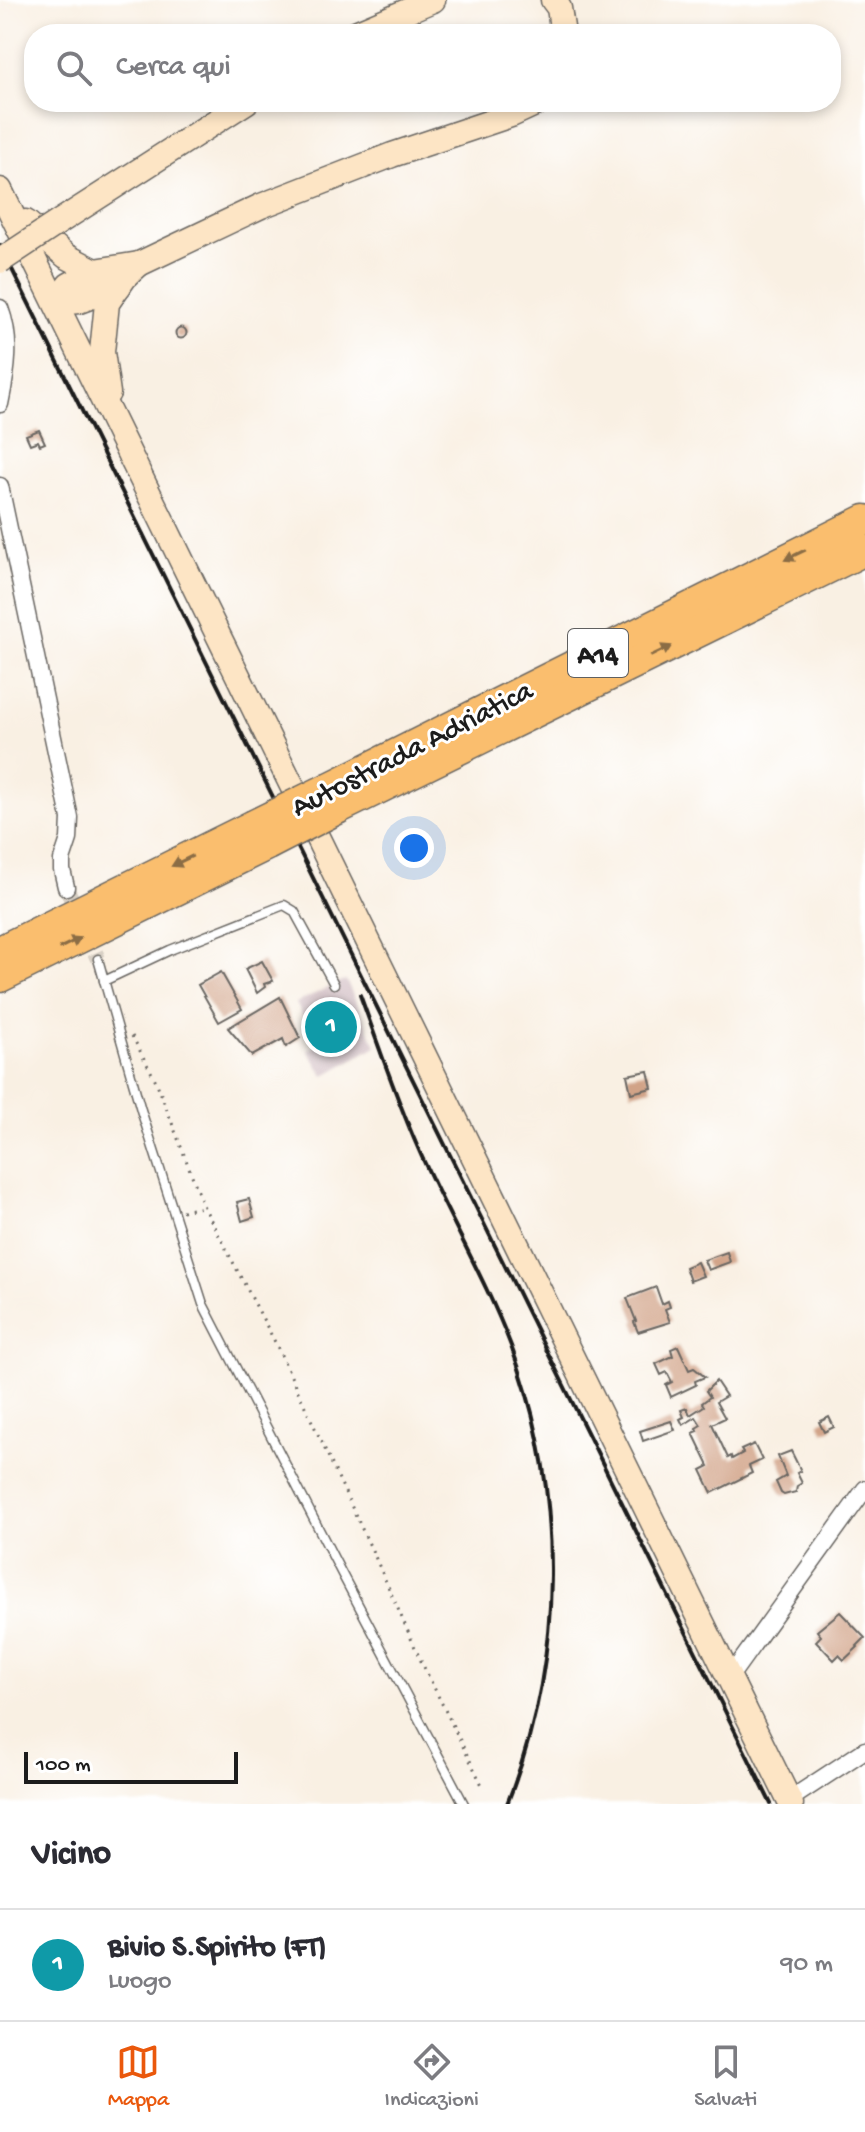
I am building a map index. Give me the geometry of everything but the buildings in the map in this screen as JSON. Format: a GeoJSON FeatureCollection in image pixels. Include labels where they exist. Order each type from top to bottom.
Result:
{"type":"FeatureCollection","features":[{"type":"Feature","properties":{"kind":"highway","name":"Autostrada Adriatica"},"geometry":{"type":"LineString","coordinates":[[0,977],[260,836],[865,520]]}},
{"type":"Feature","properties":{"kind":"highway","name":"Autostrada Adriatica"},"geometry":{"type":"LineString","coordinates":[[335,798],[865,550]]}},
{"type":"Feature","properties":{"kind":"highway","name":"Autostrada Adriatica"},"geometry":{"type":"LineString","coordinates":[[0,951],[260,836]]}},
{"type":"Feature","properties":{"kind":"main road"},"geometry":{"type":"LineString","coordinates":[[368,24],[403,0]]}},
{"type":"Feature","properties":{"kind":"main road"},"geometry":{"type":"LineString","coordinates":[[377,24],[433,0]]}},
{"type":"Feature","properties":{"kind":"main road"},"geometry":{"type":"LineString","coordinates":[[553,0],[559,8],[561,24]]}},
{"type":"Feature","properties":{"kind":"main road"},"geometry":{"type":"LineString","coordinates":[[0,261],[230,112]]}},
{"type":"Feature","properties":{"kind":"main road"},"geometry":{"type":"LineString","coordinates":[[56,303],[69,285],[95,271],[139,264],[261,206],[392,155],[517,112]]}},
{"type":"Feature","properties":{"kind":"main road"},"geometry":{"type":"LineString","coordinates":[[4,198],[66,256],[95,271]]}},
{"type":"Feature","properties":{"kind":"main road"},"geometry":{"type":"LineString","coordinates":[[4,198],[790,1802]]}},
{"type":"Feature","properties":{"kind":"main road"},"geometry":{"type":"LineString","coordinates":[[111,416],[102,352],[107,303],[125,277],[139,264]]}},
{"type":"Feature","properties":{"kind":"main road"},"geometry":{"type":"LineString","coordinates":[[56,303],[79,301],[119,286]]}},
{"type":"Feature","properties":{"kind":"street"},"geometry":{"type":"LineString","coordinates":[[0,308],[8,350],[0,404]]}},
{"type":"Feature","properties":{"kind":"street"},"geometry":{"type":"LineString","coordinates":[[0,486],[70,818],[69,839],[62,860],[66,887]]}},
{"type":"Feature","properties":{"kind":"street"},"geometry":{"type":"LineString","coordinates":[[729,1678],[865,1489]]}},
{"type":"Feature","properties":{"kind":"street"},"geometry":{"type":"LineString","coordinates":[[790,1802],[865,1750]]}},
{"type":"Feature","properties":{"kind":"lane"},"geometry":{"type":"LineString","coordinates":[[104,981],[170,950],[284,905],[294,911],[334,984]]}},
{"type":"Feature","properties":{"kind":"lane"},"geometry":{"type":"LineString","coordinates":[[98,959],[141,1110],[203,1304],[464,1804]]}},
{"type":"Feature","properties":{"kind":"path"},"geometry":{"type":"LineString","coordinates":[[130,1032],[156,1081],[204,1207],[275,1342],[421,1661],[482,1785]]}},
{"type":"Feature","properties":{"kind":"path"},"geometry":{"type":"LineString","coordinates":[[175,1213],[204,1207]]}},
{"type":"Feature","properties":{"kind":"shaded area"},"geometry":{"type":"Polygon","coordinates":[[[346,980],[376,1046],[324,1076],[308,1050],[317,1046],[296,1003],[346,980]]]}},
{"type":"Feature","properties":{"kind":"tunnel"},"geometry":{"type":"LineString","coordinates":[[66,887],[98,959]]}},
{"type":"Feature","properties":{"kind":"railway"},"geometry":{"type":"LineString","coordinates":[[0,245],[771,1804]]}},
{"type":"Feature","properties":{"kind":"railway"},"geometry":{"type":"LineString","coordinates":[[360,995],[418,1148],[511,1346],[529,1402],[542,1459],[549,1517],[551,1576],[548,1634],[526,1749],[507,1804]]}},
{"type":"Feature","properties":{"kind":"place","name":"Bivio S.Spirito (FT)"},"geometry":{"type":"Point","coordinates":[331,1027]}}]}
